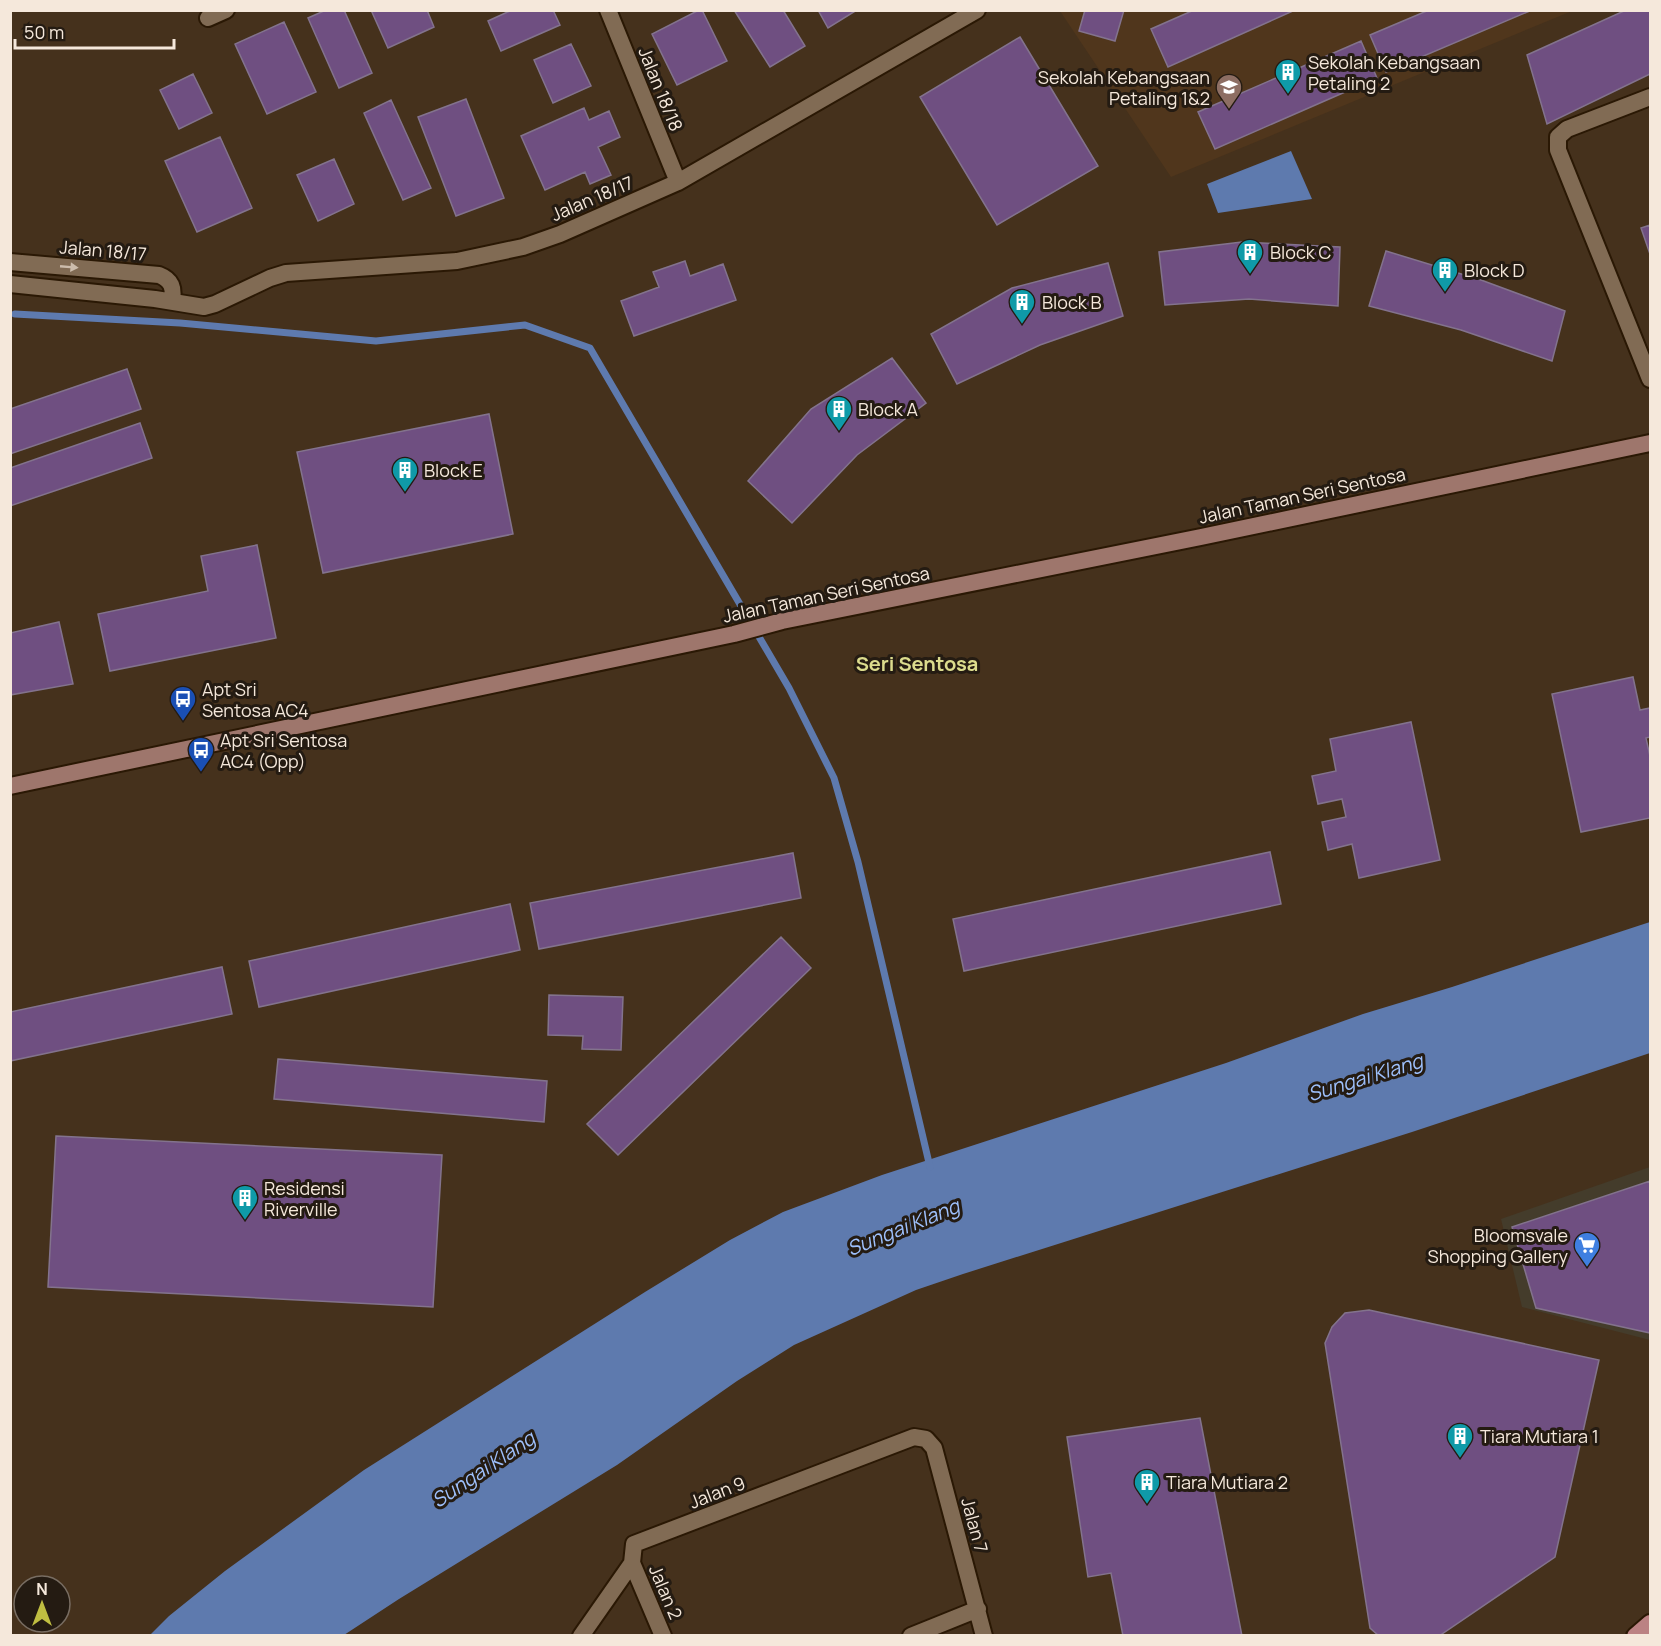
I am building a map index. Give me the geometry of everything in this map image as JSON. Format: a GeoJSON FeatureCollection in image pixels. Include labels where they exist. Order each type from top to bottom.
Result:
{"type":"FeatureCollection","features":[{"type":"Feature","properties":{"kind":"main road","name":"Jalan Taman Seri Sentosa"},"geometry":{"type":"LineString","coordinates":[[10,786],[734,634],[782,621],[1201,537],[1650,443]]}},
{"type":"Feature","properties":{"kind":"main road"},"geometry":{"type":"LineString","coordinates":[[1635,1635],[1650,1623]]}},
{"type":"Feature","properties":{"kind":"street"},"geometry":{"type":"LineString","coordinates":[[208,18],[226,10]]}},
{"type":"Feature","properties":{"kind":"street","name":"Jalan 18/18"},"geometry":{"type":"LineString","coordinates":[[608,10],[678,182]]}},
{"type":"Feature","properties":{"kind":"street","name":"Jalan 18/17"},"geometry":{"type":"LineString","coordinates":[[10,262],[159,275],[168,279],[178,303],[204,307],[286,273],[457,261],[523,247],[560,234],[678,182],[977,10]]}},
{"type":"Feature","properties":{"kind":"street"},"geometry":{"type":"LineString","coordinates":[[1650,97],[1568,129],[1558,137],[1558,150],[1650,380]]}},
{"type":"Feature","properties":{"kind":"street"},"geometry":{"type":"LineString","coordinates":[[10,284],[178,303]]}},
{"type":"Feature","properties":{"kind":"street","name":"Jalan 9"},"geometry":{"type":"LineString","coordinates":[[580,1635],[632,1563],[634,1544],[914,1437]]}},
{"type":"Feature","properties":{"kind":"street","name":"Jalan 7"},"geometry":{"type":"LineString","coordinates":[[914,1437],[926,1439],[934,1448],[984,1635]]}},
{"type":"Feature","properties":{"kind":"street","name":"Jalan 2"},"geometry":{"type":"LineString","coordinates":[[632,1563],[663,1635]]}},
{"type":"Feature","properties":{"kind":"street"},"geometry":{"type":"LineString","coordinates":[[911,1635],[978,1609]]}},
{"type":"Feature","properties":{"kind":"shaded area","name":"Sekolah Kebangsaan Petaling 1&2"},"geometry":{"type":"Polygon","coordinates":[[[1060,11],[1572,11],[1171,177],[1060,11]]]}},
{"type":"Feature","properties":{"kind":"shaded area","name":"Bloomsvale Shopping Gallery"},"geometry":{"type":"Polygon","coordinates":[[[1650,1167],[1650,1340],[1522,1307],[1501,1219],[1650,1167]]]}},
{"type":"Feature","properties":{"kind":"water"},"geometry":{"type":"Polygon","coordinates":[[[1291,151],[1312,199],[1218,213],[1207,184],[1291,151]]]}},
{"type":"Feature","properties":{"kind":"water","name":"Sungai Klang"},"geometry":{"type":"Polygon","coordinates":[[[1650,922],[1650,1053],[1412,1132],[916,1290],[794,1345],[737,1381],[617,1465],[344,1635],[150,1635],[169,1616],[225,1571],[364,1470],[645,1292],[730,1240],[783,1212],[882,1175],[1226,1063],[1363,1014],[1650,922]]]}},
{"type":"Feature","properties":{"kind":"building"},"geometry":{"type":"Polygon","coordinates":[[[326,10],[344,10],[372,73],[339,88],[308,18],[326,10]]]}},
{"type":"Feature","properties":{"kind":"building"},"geometry":{"type":"Polygon","coordinates":[[[371,10],[427,10],[434,27],[388,48],[371,10]]]}},
{"type":"Feature","properties":{"kind":"building"},"geometry":{"type":"Polygon","coordinates":[[[512,10],[553,10],[560,25],[501,51],[488,21],[512,10]]]}},
{"type":"Feature","properties":{"kind":"building"},"geometry":{"type":"Polygon","coordinates":[[[702,10],[727,61],[677,85],[652,34],[702,10]]]}},
{"type":"Feature","properties":{"kind":"building"},"geometry":{"type":"Polygon","coordinates":[[[734,10],[783,10],[805,46],[770,67],[734,10]]]}},
{"type":"Feature","properties":{"kind":"building"},"geometry":{"type":"Polygon","coordinates":[[[818,10],[857,10],[828,28],[818,10]]]}},
{"type":"Feature","properties":{"kind":"building"},"geometry":{"type":"Polygon","coordinates":[[[1085,10],[1124,10],[1115,41],[1079,31],[1085,10]]]}},
{"type":"Feature","properties":{"kind":"building"},"geometry":{"type":"Polygon","coordinates":[[[1194,10],[1295,10],[1168,67],[1151,29],[1194,10]]]}},
{"type":"Feature","properties":{"kind":"building"},"geometry":{"type":"Polygon","coordinates":[[[1194,10],[1295,10],[1168,67],[1151,29],[1194,10]]]}},
{"type":"Feature","properties":{"kind":"building","name":"Sekolah Kebangsaan Petaling 2"},"geometry":{"type":"Polygon","coordinates":[[[1429,10],[1532,10],[1386,72],[1370,35],[1429,10]]]}},
{"type":"Feature","properties":{"kind":"building","name":"Sekolah Kebangsaan Petaling 2"},"geometry":{"type":"Polygon","coordinates":[[[1429,10],[1532,10],[1386,72],[1370,35],[1429,10]]]}},
{"type":"Feature","properties":{"kind":"building"},"geometry":{"type":"Polygon","coordinates":[[[1626,10],[1650,10],[1650,74],[1547,124],[1527,55],[1626,10]]]}},
{"type":"Feature","properties":{"kind":"building"},"geometry":{"type":"Polygon","coordinates":[[[284,22],[316,92],[267,114],[235,44],[284,22]]]}},
{"type":"Feature","properties":{"kind":"building"},"geometry":{"type":"Polygon","coordinates":[[[1020,37],[1098,166],[997,225],[920,97],[1020,37]]]}},
{"type":"Feature","properties":{"kind":"building","name":"Sekolah Kebangsaan Petaling 2"},"geometry":{"type":"Polygon","coordinates":[[[1361,41],[1377,78],[1215,149],[1198,112],[1361,41]]]}},
{"type":"Feature","properties":{"kind":"building","name":"Sekolah Kebangsaan Petaling 2"},"geometry":{"type":"Polygon","coordinates":[[[1361,41],[1377,78],[1215,149],[1198,112],[1361,41]]]}},
{"type":"Feature","properties":{"kind":"building"},"geometry":{"type":"Polygon","coordinates":[[[571,44],[591,86],[553,103],[534,60],[571,44]]]}},
{"type":"Feature","properties":{"kind":"building"},"geometry":{"type":"Polygon","coordinates":[[[193,74],[212,113],[179,129],[160,90],[193,74]]]}},
{"type":"Feature","properties":{"kind":"building"},"geometry":{"type":"Polygon","coordinates":[[[466,99],[504,198],[456,216],[418,117],[466,99]]]}},
{"type":"Feature","properties":{"kind":"building"},"geometry":{"type":"Polygon","coordinates":[[[391,100],[431,188],[403,200],[364,113],[391,100]]]}},
{"type":"Feature","properties":{"kind":"building"},"geometry":{"type":"Polygon","coordinates":[[[584,108],[589,120],[609,111],[620,137],[598,147],[611,175],[590,184],[585,172],[545,190],[521,136],[584,108]]]}},
{"type":"Feature","properties":{"kind":"building"},"geometry":{"type":"Polygon","coordinates":[[[220,137],[252,208],[197,232],[165,161],[220,137]]]}},
{"type":"Feature","properties":{"kind":"building"},"geometry":{"type":"Polygon","coordinates":[[[334,159],[354,204],[318,221],[297,175],[334,159]]]}},
{"type":"Feature","properties":{"kind":"building"},"geometry":{"type":"Polygon","coordinates":[[[1650,225],[1650,254],[1641,228],[1650,225]]]}},
{"type":"Feature","properties":{"kind":"building","name":"Block C"},"geometry":{"type":"Polygon","coordinates":[[[1242,242],[1340,247],[1338,306],[1249,299],[1165,305],[1159,252],[1242,242]]]}},
{"type":"Feature","properties":{"kind":"building","name":"Block D"},"geometry":{"type":"Polygon","coordinates":[[[1386,251],[1481,280],[1565,311],[1552,361],[1461,330],[1369,306],[1386,251]]]}},
{"type":"Feature","properties":{"kind":"building"},"geometry":{"type":"Polygon","coordinates":[[[685,261],[690,276],[723,264],[736,300],[634,336],[621,301],[659,287],[653,272],[685,261]]]}},
{"type":"Feature","properties":{"kind":"building","name":"Block B"},"geometry":{"type":"Polygon","coordinates":[[[1108,263],[1123,316],[1040,345],[957,384],[931,334],[1012,288],[1108,263]]]}},
{"type":"Feature","properties":{"kind":"building","name":"Block A"},"geometry":{"type":"Polygon","coordinates":[[[892,358],[926,403],[857,455],[792,523],[748,481],[811,409],[892,358]]]}},
{"type":"Feature","properties":{"kind":"building"},"geometry":{"type":"Polygon","coordinates":[[[127,369],[141,409],[10,454],[10,409],[127,369]]]}},
{"type":"Feature","properties":{"kind":"building","name":"Block E"},"geometry":{"type":"Polygon","coordinates":[[[489,414],[513,534],[323,573],[297,452],[489,414]]]}},
{"type":"Feature","properties":{"kind":"building"},"geometry":{"type":"Polygon","coordinates":[[[140,423],[152,458],[10,506],[10,468],[140,423]]]}},
{"type":"Feature","properties":{"kind":"building"},"geometry":{"type":"Polygon","coordinates":[[[257,545],[276,638],[110,671],[98,614],[208,591],[201,556],[257,545]]]}},
{"type":"Feature","properties":{"kind":"building"},"geometry":{"type":"Polygon","coordinates":[[[59,622],[73,684],[10,695],[10,633],[59,622]]]}},
{"type":"Feature","properties":{"kind":"building"},"geometry":{"type":"Polygon","coordinates":[[[1633,677],[1640,710],[1650,708],[1650,737],[1646,738],[1650,756],[1650,818],[1581,832],[1552,694],[1633,677]]]}},
{"type":"Feature","properties":{"kind":"building"},"geometry":{"type":"Polygon","coordinates":[[[1411,722],[1440,860],[1359,878],[1352,844],[1328,850],[1322,822],[1346,817],[1342,799],[1318,804],[1312,776],[1336,771],[1330,739],[1411,722]]]}},
{"type":"Feature","properties":{"kind":"building"},"geometry":{"type":"Polygon","coordinates":[[[1270,852],[1281,904],[964,971],[953,919],[1270,852]]]}},
{"type":"Feature","properties":{"kind":"building"},"geometry":{"type":"Polygon","coordinates":[[[793,853],[801,898],[539,949],[530,903],[793,853]]]}},
{"type":"Feature","properties":{"kind":"building"},"geometry":{"type":"Polygon","coordinates":[[[510,904],[520,950],[259,1007],[249,961],[510,904]]]}},
{"type":"Feature","properties":{"kind":"building"},"geometry":{"type":"Polygon","coordinates":[[[781,937],[811,968],[618,1155],[587,1124],[781,937]]]}},
{"type":"Feature","properties":{"kind":"building"},"geometry":{"type":"Polygon","coordinates":[[[222,967],[232,1014],[10,1061],[10,1012],[222,967]]]}},
{"type":"Feature","properties":{"kind":"building"},"geometry":{"type":"Polygon","coordinates":[[[549,995],[623,997],[621,1050],[582,1049],[583,1036],[548,1035],[549,995]]]}},
{"type":"Feature","properties":{"kind":"building"},"geometry":{"type":"Polygon","coordinates":[[[278,1059],[547,1081],[544,1122],[274,1099],[278,1059]]]}},
{"type":"Feature","properties":{"kind":"building","name":"Residensi Riverville"},"geometry":{"type":"Polygon","coordinates":[[[56,1136],[442,1155],[433,1307],[48,1287],[56,1136]]]}},
{"type":"Feature","properties":{"kind":"building","name":"Bloomsvale Shopping Gallery"},"geometry":{"type":"Polygon","coordinates":[[[1650,1181],[1650,1333],[1536,1308],[1512,1227],[1650,1181]]]}},
{"type":"Feature","properties":{"kind":"building","name":"Tiara Mutiara 1"},"geometry":{"type":"Polygon","coordinates":[[[1369,1310],[1599,1360],[1555,1557],[1439,1636],[1379,1636],[1370,1628],[1325,1343],[1332,1327],[1345,1313],[1369,1310]]]}},
{"type":"Feature","properties":{"kind":"building","name":"Tiara Mutiara 2"},"geometry":{"type":"Polygon","coordinates":[[[1200,1418],[1242,1636],[1123,1636],[1111,1573],[1088,1577],[1067,1437],[1200,1418]]]}},
{"type":"Feature","properties":{"kind":"waterway"},"geometry":{"type":"LineString","coordinates":[[15,314],[180,323],[376,341],[525,325],[590,348],[789,688],[834,778],[858,862],[930,1167]]}},
{"type":"Feature","properties":{"kind":"place","name":"Sekolah Kebangsaan Petaling 2"},"geometry":{"type":"Point","coordinates":[1288,95]}},
{"type":"Feature","properties":{"kind":"place","name":"Sekolah Kebangsaan Petaling 1&2"},"geometry":{"type":"Point","coordinates":[1229,110]}},
{"type":"Feature","properties":{"kind":"place","name":"Block C"},"geometry":{"type":"Point","coordinates":[1250,275]}},
{"type":"Feature","properties":{"kind":"place","name":"Block D"},"geometry":{"type":"Point","coordinates":[1445,293]}},
{"type":"Feature","properties":{"kind":"place","name":"Block B"},"geometry":{"type":"Point","coordinates":[1022,325]}},
{"type":"Feature","properties":{"kind":"place","name":"Block A"},"geometry":{"type":"Point","coordinates":[839,432]}},
{"type":"Feature","properties":{"kind":"place","name":"Block E"},"geometry":{"type":"Point","coordinates":[405,493]}},
{"type":"Feature","properties":{"kind":"place","name":"Apt Sri Sentosa AC4"},"geometry":{"type":"Point","coordinates":[183,722]}},
{"type":"Feature","properties":{"kind":"place","name":"Apt Sri Sentosa AC4 (Opp)"},"geometry":{"type":"Point","coordinates":[201,773]}},
{"type":"Feature","properties":{"kind":"place","name":"Residensi Riverville"},"geometry":{"type":"Point","coordinates":[245,1221]}},
{"type":"Feature","properties":{"kind":"place","name":"Bloomsvale Shopping Gallery"},"geometry":{"type":"Point","coordinates":[1587,1268]}},
{"type":"Feature","properties":{"kind":"place","name":"Tiara Mutiara 1"},"geometry":{"type":"Point","coordinates":[1460,1459]}},
{"type":"Feature","properties":{"kind":"place","name":"Tiara Mutiara 2"},"geometry":{"type":"Point","coordinates":[1147,1505]}},
{"type":"Feature","properties":{"kind":"district","name":"Seri Sentosa"},"geometry":{"type":"Point","coordinates":[917,663]}}]}
